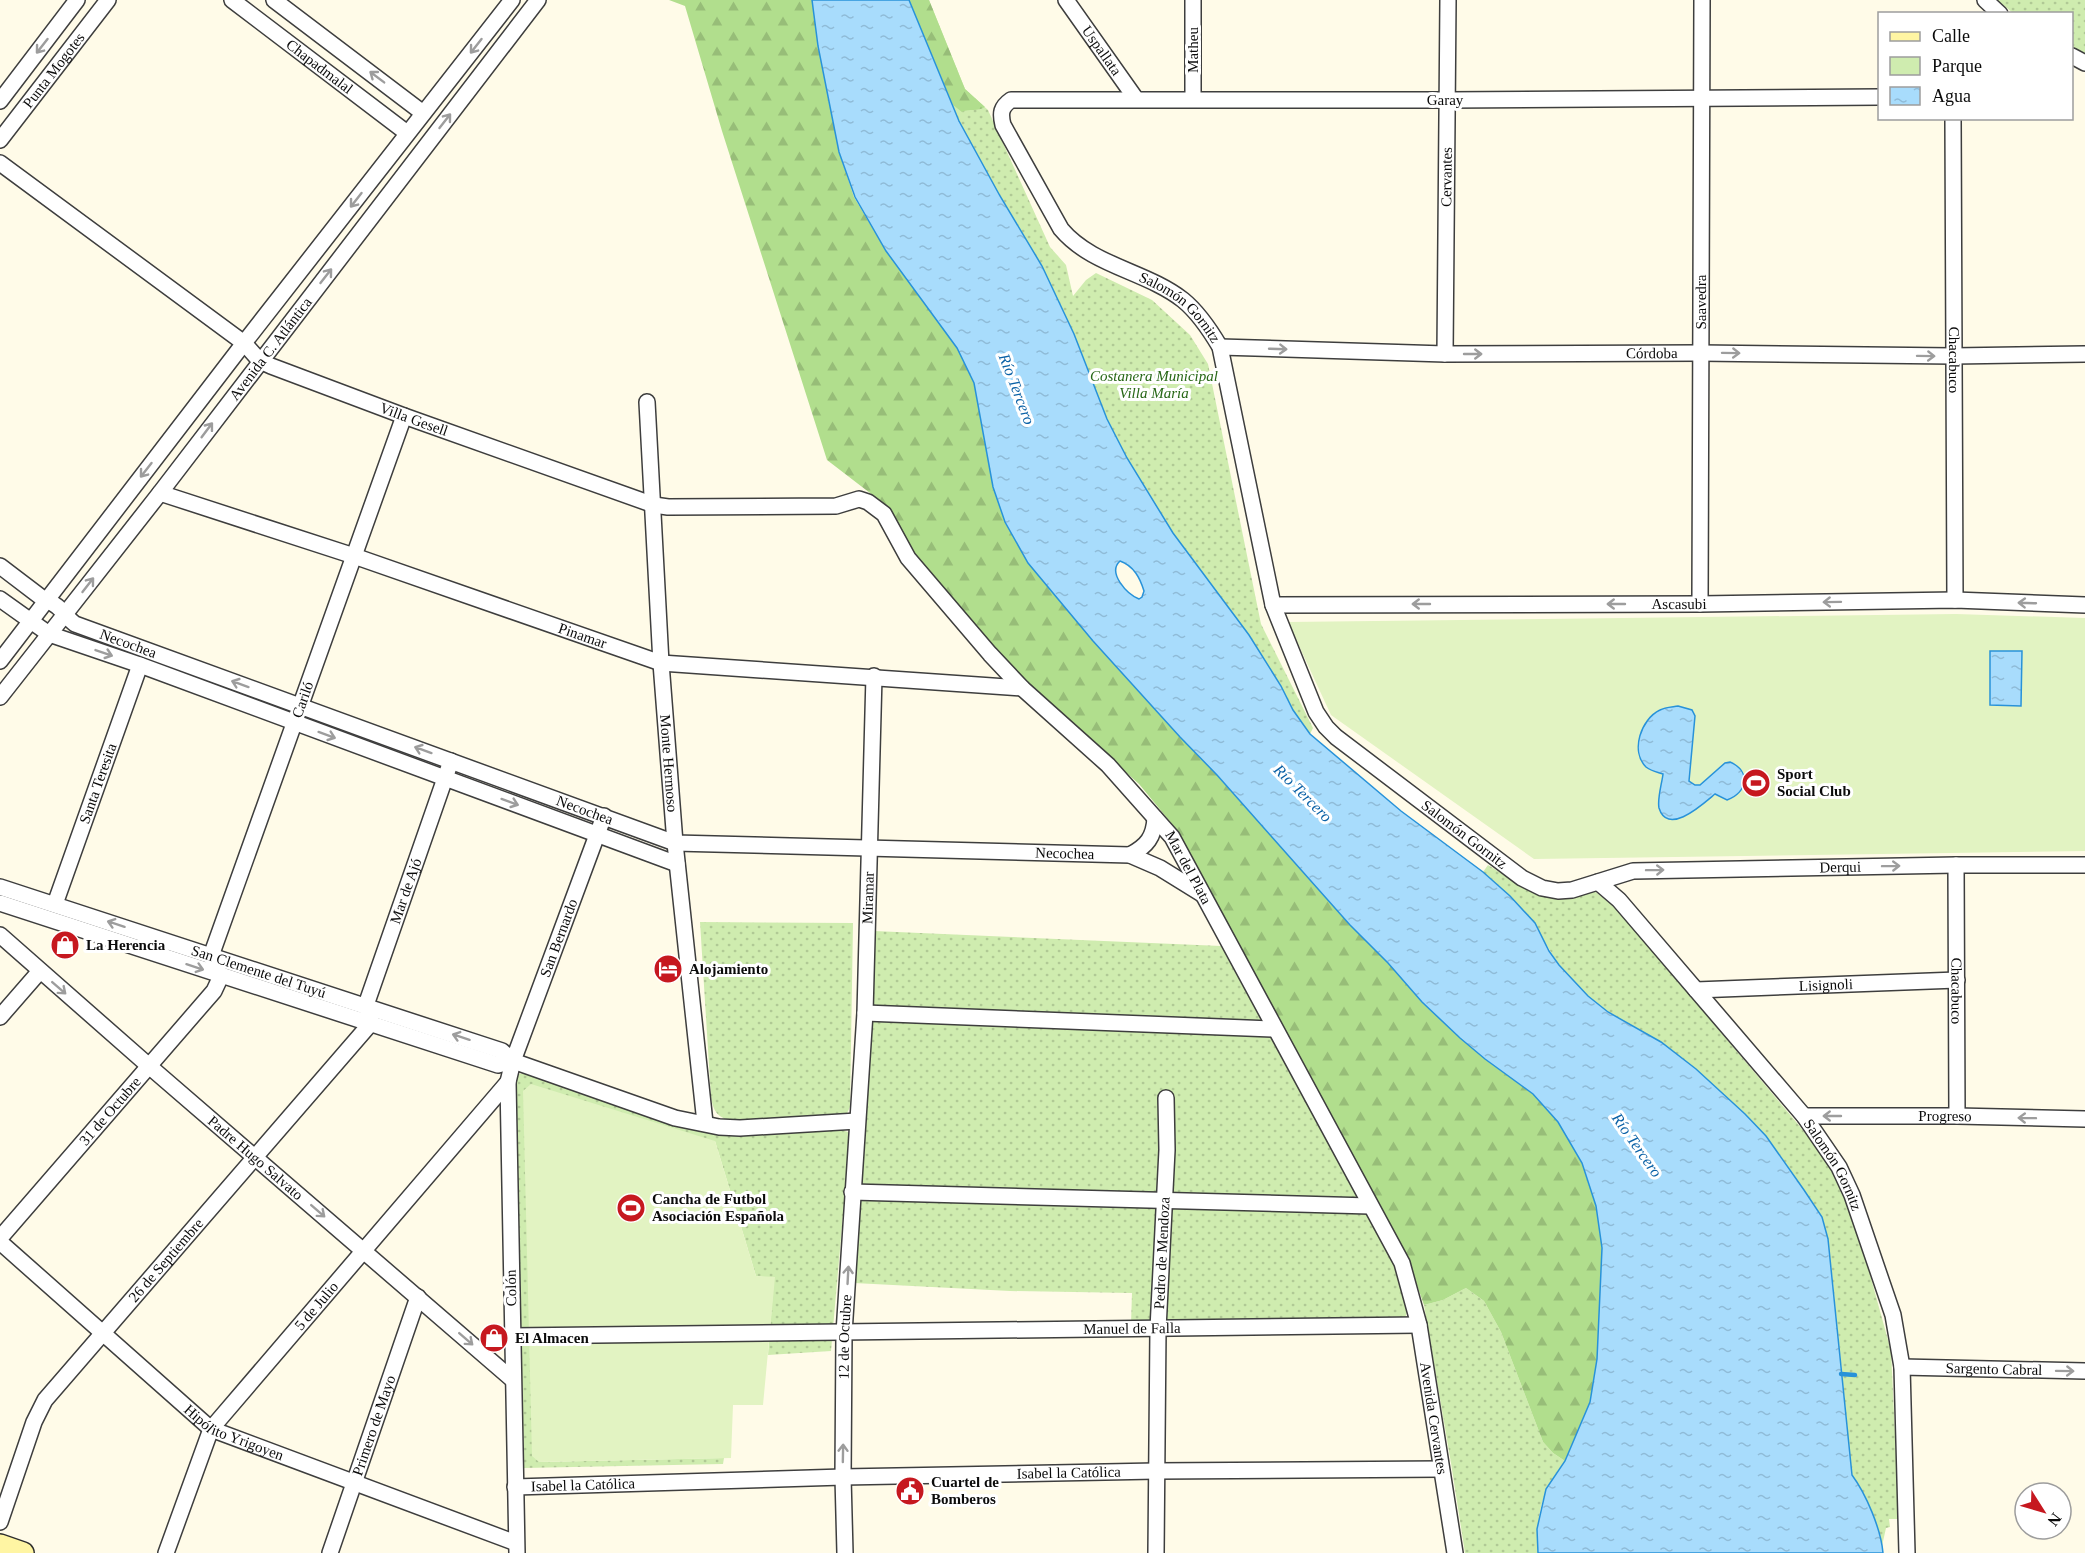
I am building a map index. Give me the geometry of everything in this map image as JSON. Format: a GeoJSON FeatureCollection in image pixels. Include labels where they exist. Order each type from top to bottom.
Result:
{"type":"FeatureCollection","features":[{"type":"Feature","properties":{"kind":"main road"},"geometry":{"type":"LineString","coordinates":[[0,1545],[22,1553]]}},
{"type":"Feature","properties":{"kind":"street","name":"Punta Mogotes"},"geometry":{"type":"LineString","coordinates":[[0,101],[77,0]]}},
{"type":"Feature","properties":{"kind":"street","name":"Punta Mogotes"},"geometry":{"type":"LineString","coordinates":[[0,140],[108,0]]}},
{"type":"Feature","properties":{"kind":"street","name":"Chapadmalal"},"geometry":{"type":"LineString","coordinates":[[232,0],[407,133]]}},
{"type":"Feature","properties":{"kind":"street","name":"Chapadmalal"},"geometry":{"type":"LineString","coordinates":[[274,0],[423,113]]}},
{"type":"Feature","properties":{"kind":"street","name":"Avenida C. Atlántica"},"geometry":{"type":"LineString","coordinates":[[0,661],[244,343],[512,0]]}},
{"type":"Feature","properties":{"kind":"street","name":"Avenida C. Atlántica"},"geometry":{"type":"LineString","coordinates":[[0,697],[160,493],[538,0]]}},
{"type":"Feature","properties":{"kind":"street","name":"Uspallata"},"geometry":{"type":"LineString","coordinates":[[1066,0],[1136,99]]}},
{"type":"Feature","properties":{"kind":"street","name":"Matheu"},"geometry":{"type":"LineString","coordinates":[[1193,0],[1193,99]]}},
{"type":"Feature","properties":{"kind":"street","name":"Cervantes"},"geometry":{"type":"LineString","coordinates":[[1444,354],[1448,0]]}},
{"type":"Feature","properties":{"kind":"street","name":"Saavedra"},"geometry":{"type":"LineString","coordinates":[[1700,604],[1702,0]]}},
{"type":"Feature","properties":{"kind":"street"},"geometry":{"type":"LineString","coordinates":[[1985,0],[1998,12]]}},
{"type":"Feature","properties":{"kind":"street","name":"Garay"},"geometry":{"type":"LineString","coordinates":[[1011,100],[1878,97]]}},
{"type":"Feature","properties":{"kind":"street","name":"Salomón Gornitz"},"geometry":{"type":"LineString","coordinates":[[1011,100],[1004,105],[1001,114],[1003,124],[1061,229],[1080,248],[1146,279],[1183,300],[1206,323],[1220,347],[1273,604],[1316,712],[1326,727],[1336,737],[1522,878],[1542,888],[1558,891],[1572,890],[1598,882],[1619,900],[1804,1116],[1839,1167],[1852,1195],[1893,1315],[1902,1367],[1907,1553]]}},
{"type":"Feature","properties":{"kind":"street","name":"Chacabuco"},"geometry":{"type":"LineString","coordinates":[[1953,120],[1955,600]]}},
{"type":"Feature","properties":{"kind":"street","name":"Villa Gesell"},"geometry":{"type":"LineString","coordinates":[[0,163],[244,343],[260,361],[404,416],[654,505],[668,507],[836,506],[859,499],[868,502],[884,514]]}},
{"type":"Feature","properties":{"kind":"street","name":"Córdoba"},"geometry":{"type":"LineString","coordinates":[[1220,347],[1444,354],[1700,353],[1953,356],[2085,354]]}},
{"type":"Feature","properties":{"kind":"street","name":"Monte Hermoso"},"geometry":{"type":"LineString","coordinates":[[647,402],[661,663],[675,843],[705,1123]]}},
{"type":"Feature","properties":{"kind":"street","name":"Cariló"},"geometry":{"type":"LineString","coordinates":[[212,956],[404,416]]}},
{"type":"Feature","properties":{"kind":"street","name":"Pinamar"},"geometry":{"type":"LineString","coordinates":[[160,493],[354,556],[661,663],[1022,688]]}},
{"type":"Feature","properties":{"kind":"street","name":"Mar del Plata"},"geometry":{"type":"LineString","coordinates":[[884,514],[908,558],[968,630],[1022,688],[1108,765],[1172,837],[1402,1263],[1408,1282]]}},
{"type":"Feature","properties":{"kind":"street","name":"Necochea"},"geometry":{"type":"LineString","coordinates":[[0,566],[46,601],[61,609],[63,616],[75,624],[675,843],[1130,855],[1160,868],[1206,897]]}},
{"type":"Feature","properties":{"kind":"street","name":"Necochea"},"geometry":{"type":"LineString","coordinates":[[0,599],[49,634],[140,665],[677,864]]}},
{"type":"Feature","properties":{"kind":"street","name":"Ascasubi"},"geometry":{"type":"LineString","coordinates":[[1273,604],[1700,604],[1955,600],[2085,605]]}},
{"type":"Feature","properties":{"kind":"street","name":"Santa Teresita"},"geometry":{"type":"LineString","coordinates":[[55,904],[140,665]]}},
{"type":"Feature","properties":{"kind":"street","name":"Miramar"},"geometry":{"type":"LineString","coordinates":[[857,1121],[864,1013],[874,676]]}},
{"type":"Feature","properties":{"kind":"street","name":"Mar de Ajó"},"geometry":{"type":"LineString","coordinates":[[366,1005],[451,761]]}},
{"type":"Feature","properties":{"kind":"street","name":"San Bernardo"},"geometry":{"type":"LineString","coordinates":[[513,1061],[603,816]]}},
{"type":"Feature","properties":{"kind":"street"},"geometry":{"type":"LineString","coordinates":[[1130,855],[1147,844],[1154,829],[1155,818]]}},
{"type":"Feature","properties":{"kind":"street","name":"Chacabuco"},"geometry":{"type":"LineString","coordinates":[[1956,865],[1958,1116]]}},
{"type":"Feature","properties":{"kind":"street","name":"Derqui"},"geometry":{"type":"LineString","coordinates":[[1598,882],[1633,871],[2085,865]]}},
{"type":"Feature","properties":{"kind":"street","name":"San Clemente del Tuyú"},"geometry":{"type":"LineString","coordinates":[[0,887],[502,1051],[513,1061],[675,1118],[729,1128],[857,1121]]}},
{"type":"Feature","properties":{"kind":"street","name":"San Clemente del Tuyú"},"geometry":{"type":"LineString","coordinates":[[0,903],[220,979],[370,1023],[498,1065],[513,1061]]}},
{"type":"Feature","properties":{"kind":"street","name":"Padre Hugo Salvato"},"geometry":{"type":"LineString","coordinates":[[0,935],[513,1380]]}},
{"type":"Feature","properties":{"kind":"street"},"geometry":{"type":"LineString","coordinates":[[212,956],[220,979]]}},
{"type":"Feature","properties":{"kind":"street"},"geometry":{"type":"LineString","coordinates":[[0,1017],[40,971]]}},
{"type":"Feature","properties":{"kind":"street","name":"31 de Octubre"},"geometry":{"type":"LineString","coordinates":[[0,1240],[214,991],[220,979]]}},
{"type":"Feature","properties":{"kind":"street","name":"Lisignoli"},"geometry":{"type":"LineString","coordinates":[[1696,990],[1957,980]]}},
{"type":"Feature","properties":{"kind":"street"},"geometry":{"type":"LineString","coordinates":[[366,1005],[370,1023]]}},
{"type":"Feature","properties":{"kind":"street"},"geometry":{"type":"LineString","coordinates":[[864,1013],[1274,1029]]}},
{"type":"Feature","properties":{"kind":"street","name":"26 de Septiembre"},"geometry":{"type":"LineString","coordinates":[[0,1522],[34,1422],[45,1401],[370,1023]]}},
{"type":"Feature","properties":{"kind":"street","name":"Colón"},"geometry":{"type":"LineString","coordinates":[[513,1061],[508,1082],[516,1548]]}},
{"type":"Feature","properties":{"kind":"street","name":"5 de Julio"},"geometry":{"type":"LineString","coordinates":[[166,1553],[211,1429],[508,1082]]}},
{"type":"Feature","properties":{"kind":"street","name":"Pedro de Mendoza"},"geometry":{"type":"LineString","coordinates":[[1156,1553],[1158,1329],[1165,1199],[1166,1098]]}},
{"type":"Feature","properties":{"kind":"street","name":"Progreso"},"geometry":{"type":"LineString","coordinates":[[1804,1116],[2085,1119]]}},
{"type":"Feature","properties":{"kind":"street","name":"12 de Octubre"},"geometry":{"type":"LineString","coordinates":[[845,1553],[844,1333],[857,1121]]}},
{"type":"Feature","properties":{"kind":"street"},"geometry":{"type":"LineString","coordinates":[[852,1192],[1370,1206]]}},
{"type":"Feature","properties":{"kind":"street","name":"Hipólito Yrigoyen"},"geometry":{"type":"LineString","coordinates":[[0,1240],[211,1429],[516,1548]]}},
{"type":"Feature","properties":{"kind":"street","name":"Avenida Cervantes"},"geometry":{"type":"LineString","coordinates":[[1408,1282],[1419,1325],[1455,1553]]}},
{"type":"Feature","properties":{"kind":"street","name":"Primero de Mayo"},"geometry":{"type":"LineString","coordinates":[[330,1553],[418,1298]]}},
{"type":"Feature","properties":{"kind":"street","name":"Manuel de Falla"},"geometry":{"type":"LineString","coordinates":[[512,1336],[1419,1325]]}},
{"type":"Feature","properties":{"kind":"street","name":"Sargento Cabral"},"geometry":{"type":"LineString","coordinates":[[1902,1367],[2085,1371]]}},
{"type":"Feature","properties":{"kind":"street","name":"Isabel la Católica"},"geometry":{"type":"LineString","coordinates":[[515,1487],[843,1477],[1156,1471],[1441,1469]]}},
{"type":"Feature","properties":{"kind":"green space"},"geometry":{"type":"Polygon","coordinates":[[[669,0],[812,0],[818,46],[839,152],[854,197],[886,251],[957,348],[974,383],[987,455],[1028,563],[1093,641],[1422,1002],[1485,1059],[1533,1094],[1558,1122],[1582,1163],[1596,1206],[1602,1248],[1597,1359],[1590,1402],[1565,1461],[1543,1442],[1501,1332],[1484,1301],[1466,1288],[1443,1300],[1424,1305],[1411,1268],[1227,928],[1177,830],[1139,784],[1015,673],[910,555],[883,503],[827,460],[722,131],[685,6],[669,0]]]}},
{"type":"Feature","properties":{"kind":"green space","name":"Costanera Municipal Villa María"},"geometry":{"type":"Polygon","coordinates":[[[909,0],[929,0],[965,89],[988,110],[1050,247],[1066,265],[1073,296],[1086,280],[1096,273],[1152,300],[1190,335],[1208,364],[1261,624],[1313,728],[1310,734],[1293,710],[1249,635],[1173,533],[1127,458],[1107,419],[1074,334],[1042,266],[959,121],[909,0]]]}},
{"type":"Feature","properties":{"kind":"green space"},"geometry":{"type":"Polygon","coordinates":[[[909,0],[929,0],[965,89],[985,107],[962,112],[953,105],[909,0]]]}},
{"type":"Feature","properties":{"kind":"green space"},"geometry":{"type":"Polygon","coordinates":[[[1997,0],[2085,0],[2085,55],[2073,48],[2073,12],[2012,12],[1997,0]]]}},
{"type":"Feature","properties":{"kind":"green space","name":"Sport Social Club"},"geometry":{"type":"Polygon","coordinates":[[[1956,614],[2085,618],[2085,851],[1534,859],[1331,715],[1288,622],[1956,614]]]}},
{"type":"Feature","properties":{"kind":"green space"},"geometry":{"type":"Polygon","coordinates":[[[1488,865],[1534,892],[1592,889],[1618,910],[1830,1164],[1841,1185],[1858,1231],[1891,1351],[1899,1519],[1889,1519],[1890,1527],[1886,1528],[1882,1546],[1871,1509],[1852,1475],[1828,1239],[1822,1217],[1766,1136],[1745,1114],[1696,1069],[1661,1042],[1608,1012],[1588,996],[1559,965],[1528,915],[1483,872],[1488,865]]]}},
{"type":"Feature","properties":{"kind":"green space"},"geometry":{"type":"Polygon","coordinates":[[[700,922],[853,923],[850,1107],[847,1113],[733,1120],[717,1113],[711,1097],[700,922]]]}},
{"type":"Feature","properties":{"kind":"green space"},"geometry":{"type":"Polygon","coordinates":[[[874,931],[1221,946],[1397,1271],[1407,1312],[1405,1318],[1131,1324],[1132,1293],[1010,1291],[854,1283],[874,931]]]}},
{"type":"Feature","properties":{"kind":"green space"},"geometry":{"type":"Polygon","coordinates":[[[527,1073],[697,1130],[750,1135],[839,1129],[850,1135],[831,1351],[768,1355],[774,1278],[756,1276],[715,1141],[539,1462],[724,1458],[723,1464],[524,1468],[515,1080],[519,1074],[527,1073]]]}},
{"type":"Feature","properties":{"kind":"green space","name":"Cancha de Futbol Asociación Española"},"geometry":{"type":"Polygon","coordinates":[[[531,1084],[715,1141],[756,1276],[775,1277],[763,1405],[733,1405],[731,1458],[539,1462],[532,1456],[523,1091],[531,1084]]]}},
{"type":"Feature","properties":{"kind":"green space"},"geometry":{"type":"Polygon","coordinates":[[[1466,1288],[1484,1301],[1501,1332],[1543,1442],[1565,1461],[1550,1483],[1542,1504],[1538,1527],[1538,1553],[1465,1553],[1424,1305],[1443,1300],[1466,1288]]]}},
{"type":"Feature","properties":{"kind":"water","name":"Río Tercero"},"geometry":{"type":"Polygon","coordinates":[[[812,0],[909,0],[959,121],[1042,266],[1074,334],[1107,419],[1127,458],[1173,533],[1249,635],[1293,710],[1310,734],[1401,811],[1483,872],[1510,896],[1535,923],[1559,965],[1588,996],[1608,1012],[1661,1042],[1696,1069],[1766,1136],[1822,1217],[1828,1239],[1852,1475],[1872,1512],[1883,1553],[1538,1553],[1537,1529],[1546,1489],[1565,1461],[1590,1402],[1597,1359],[1602,1248],[1596,1206],[1582,1163],[1558,1122],[1533,1094],[1485,1059],[1422,1002],[1093,641],[1028,563],[1005,522],[993,487],[974,383],[957,348],[886,251],[855,197],[839,152],[818,46],[812,0]],[[1120,561],[1116,571],[1120,583],[1129,593],[1139,599],[1144,591],[1136,573],[1120,561]]]}},
{"type":"Feature","properties":{"kind":"water"},"geometry":{"type":"Polygon","coordinates":[[[1990,651],[2022,651],[2021,706],[1990,705],[1990,651]]]}},
{"type":"Feature","properties":{"kind":"water"},"geometry":{"type":"Polygon","coordinates":[[[1678,706],[1692,710],[1695,716],[1689,781],[1700,785],[1725,763],[1730,762],[1741,771],[1744,781],[1739,792],[1727,800],[1715,794],[1686,815],[1678,819],[1670,819],[1664,816],[1659,808],[1663,774],[1646,767],[1641,760],[1638,744],[1643,728],[1653,714],[1664,708],[1678,706]]]}},
{"type":"Feature","properties":{"kind":"waterway"},"geometry":{"type":"LineString","coordinates":[[1841,1374],[1855,1375]]}},
{"type":"Feature","properties":{"kind":"place","name":"Sport Social Club"},"geometry":{"type":"Point","coordinates":[1756,783]}},
{"type":"Feature","properties":{"kind":"place","name":"La Herencia"},"geometry":{"type":"Point","coordinates":[65,945]}},
{"type":"Feature","properties":{"kind":"place","name":"Alojamiento"},"geometry":{"type":"Point","coordinates":[668,969]}},
{"type":"Feature","properties":{"kind":"place","name":"Cancha de Futbol Asociación Española"},"geometry":{"type":"Point","coordinates":[631,1208]}},
{"type":"Feature","properties":{"kind":"place","name":"El Almacen"},"geometry":{"type":"Point","coordinates":[494,1338]}},
{"type":"Feature","properties":{"kind":"place","name":"Cuartel de Bomberos"},"geometry":{"type":"Point","coordinates":[910,1491]}}]}
